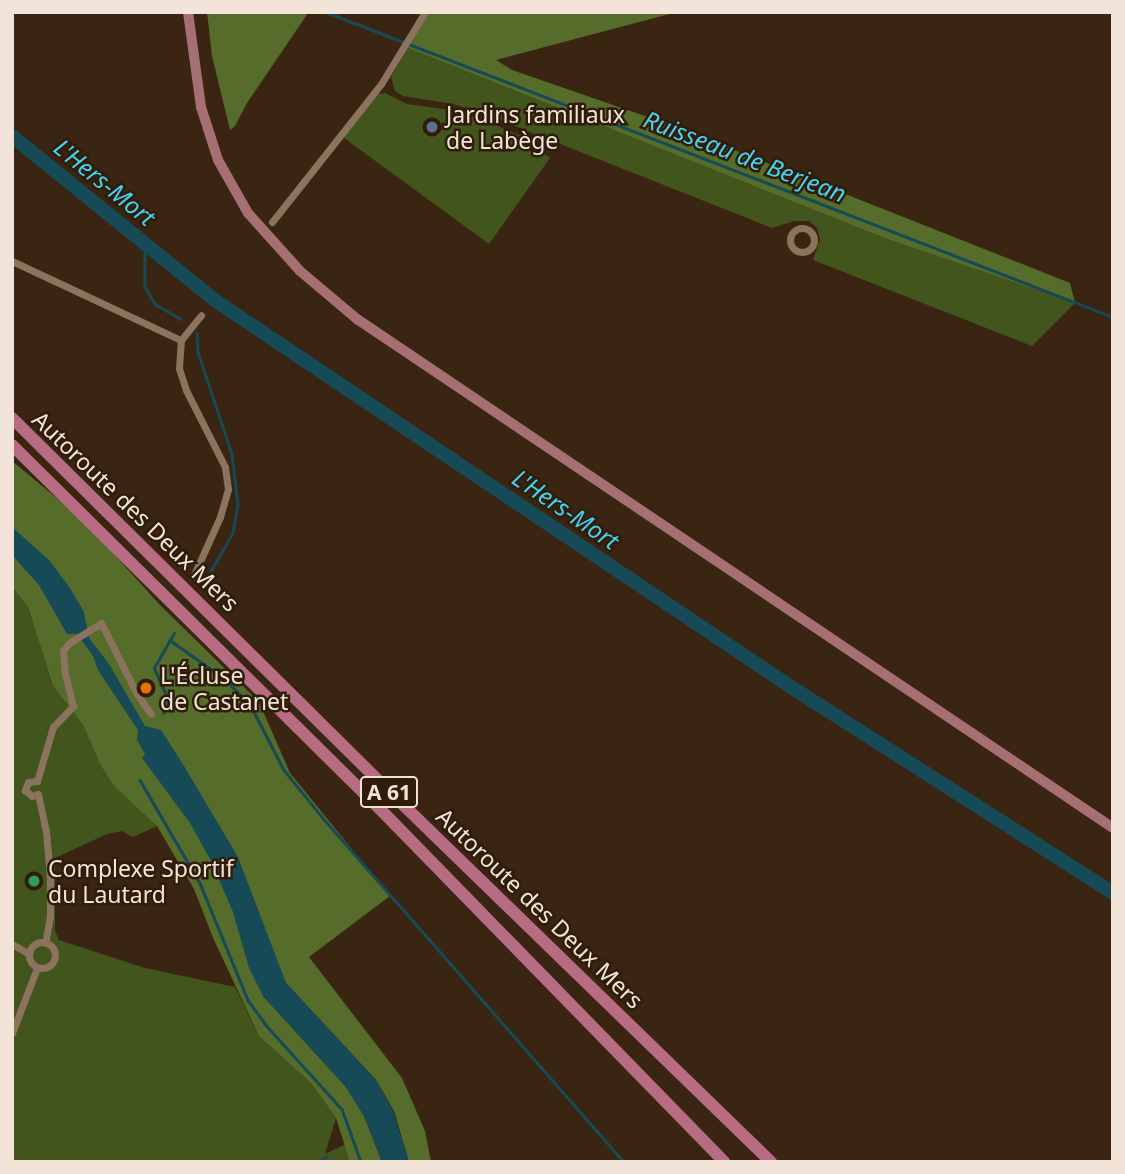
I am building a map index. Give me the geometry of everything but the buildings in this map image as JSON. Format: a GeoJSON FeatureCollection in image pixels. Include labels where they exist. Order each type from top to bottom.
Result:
{"type":"FeatureCollection","features":[{"type":"Feature","properties":{"kind":"highway","name":"Autoroute des Deux Mers"},"geometry":{"type":"LineString","coordinates":[[12,418],[393,795],[771,1162]]}},
{"type":"Feature","properties":{"kind":"highway","name":"Autoroute des Deux Mers"},"geometry":{"type":"LineString","coordinates":[[12,445],[380,809],[724,1162]]}},
{"type":"Feature","properties":{"kind":"main road"},"geometry":{"type":"LineString","coordinates":[[188,12],[196,84],[215,154],[247,213],[300,271],[357,319],[1113,828]]}},
{"type":"Feature","properties":{"kind":"street"},"geometry":{"type":"LineString","coordinates":[[272,222],[400,56],[425,12]]}},
{"type":"Feature","properties":{"kind":"street"},"geometry":{"type":"LineString","coordinates":[[12,261],[181,340]]}},
{"type":"Feature","properties":{"kind":"street"},"geometry":{"type":"LineString","coordinates":[[193,578],[227,499],[228,479],[181,379],[178,357],[181,340],[201,315]]}},
{"type":"Feature","properties":{"kind":"street"},"geometry":{"type":"LineString","coordinates":[[37,782],[54,727],[72,706],[62,658],[65,647],[101,623],[137,694],[151,715]]}},
{"type":"Feature","properties":{"kind":"street"},"geometry":{"type":"LineString","coordinates":[[37,782],[28,782],[25,790],[32,796],[38,794]]}},
{"type":"Feature","properties":{"kind":"street"},"geometry":{"type":"LineString","coordinates":[[37,782],[41,788],[38,794],[46,831],[50,878],[50,916],[45,943]]}},
{"type":"Feature","properties":{"kind":"street"},"geometry":{"type":"LineString","coordinates":[[45,943],[53,949],[54,960],[47,967],[37,968],[29,959],[29,954],[34,944],[45,943]]}},
{"type":"Feature","properties":{"kind":"street"},"geometry":{"type":"LineString","coordinates":[[12,944],[29,954]]}},
{"type":"Feature","properties":{"kind":"street"},"geometry":{"type":"LineString","coordinates":[[12,1033],[37,968]]}},
{"type":"Feature","properties":{"kind":"green space"},"geometry":{"type":"Polygon","coordinates":[[[207,12],[308,13],[230,130],[212,56],[207,12]]]}},
{"type":"Feature","properties":{"kind":"green space"},"geometry":{"type":"Polygon","coordinates":[[[427,12],[677,12],[496,60],[512,70],[671,125],[1070,283],[1075,303],[887,239],[408,48],[427,12]]]}},
{"type":"Feature","properties":{"kind":"green space"},"geometry":{"type":"Polygon","coordinates":[[[408,48],[887,239],[1075,303],[1032,346],[813,260],[820,239],[817,228],[809,221],[794,221],[772,228],[485,114],[453,104],[403,96],[395,91],[391,77],[408,48]]]}},
{"type":"Feature","properties":{"kind":"green space"},"geometry":{"type":"Polygon","coordinates":[[[385,93],[407,104],[451,110],[483,120],[536,142],[536,148],[550,158],[489,244],[344,138],[343,133],[376,94],[385,93]]]}},
{"type":"Feature","properties":{"kind":"green space"},"geometry":{"type":"Polygon","coordinates":[[[12,461],[82,519],[160,605],[259,702],[290,773],[390,896],[309,957],[402,1078],[425,1131],[431,1162],[409,1162],[394,1111],[376,1080],[286,983],[279,969],[263,996],[346,1087],[364,1116],[382,1162],[350,1162],[336,1118],[311,1083],[259,1036],[214,940],[194,889],[157,826],[114,786],[100,764],[83,725],[53,686],[28,607],[12,587],[12,461]]]}},
{"type":"Feature","properties":{"kind":"green space","name":"Complexe Sportif du Lautard"},"geometry":{"type":"Polygon","coordinates":[[[12,587],[28,607],[53,686],[83,725],[100,764],[157,826],[133,837],[122,831],[107,834],[55,858],[55,931],[59,940],[145,968],[235,987],[259,1036],[311,1083],[336,1118],[325,1154],[346,1144],[350,1162],[12,1162],[12,587]]]}},
{"type":"Feature","properties":{"kind":"water"},"geometry":{"type":"Polygon","coordinates":[[[12,527],[49,560],[70,588],[84,612],[89,638],[109,664],[145,726],[161,730],[184,766],[238,857],[286,983],[376,1080],[393,1111],[409,1162],[382,1162],[364,1116],[346,1087],[263,996],[249,968],[233,912],[211,861],[190,823],[142,758],[145,754],[137,740],[138,730],[98,670],[93,656],[77,634],[67,634],[39,585],[12,555],[12,527]]]}},
{"type":"Feature","properties":{"kind":"waterway","name":"Ruisseau de Berjean"},"geometry":{"type":"LineString","coordinates":[[326,12],[1113,317]]}},
{"type":"Feature","properties":{"kind":"waterway","name":"L'Hers-Mort"},"geometry":{"type":"LineString","coordinates":[[12,136],[216,301],[791,687],[1113,893]]}},
{"type":"Feature","properties":{"kind":"waterway"},"geometry":{"type":"LineString","coordinates":[[145,244],[145,286],[155,304],[181,319]]}},
{"type":"Feature","properties":{"kind":"waterway"},"geometry":{"type":"LineString","coordinates":[[197,333],[198,352],[232,454],[238,505],[233,533],[204,584]]}},
{"type":"Feature","properties":{"kind":"waterway"},"geometry":{"type":"LineString","coordinates":[[163,713],[169,702],[154,668],[174,633]]}},
{"type":"Feature","properties":{"kind":"waterway"},"geometry":{"type":"LineString","coordinates":[[170,640],[226,680],[251,706],[284,770],[323,818],[624,1162]]}},
{"type":"Feature","properties":{"kind":"waterway"},"geometry":{"type":"LineString","coordinates":[[140,780],[200,883],[248,1000],[266,1025],[342,1109],[361,1162]]}},
{"type":"Feature","properties":{"kind":"waterway"},"geometry":{"type":"LineString","coordinates":[[320,1162],[326,1157]]}},
{"type":"Feature","properties":{"kind":"place","name":"Jardins familiaux de Labège"},"geometry":{"type":"Point","coordinates":[432,127]}},
{"type":"Feature","properties":{"kind":"place","name":"L'Écluse de Castanet"},"geometry":{"type":"Point","coordinates":[146,688]}},
{"type":"Feature","properties":{"kind":"place","name":"Complexe Sportif du Lautard"},"geometry":{"type":"Point","coordinates":[34,881]}}]}
